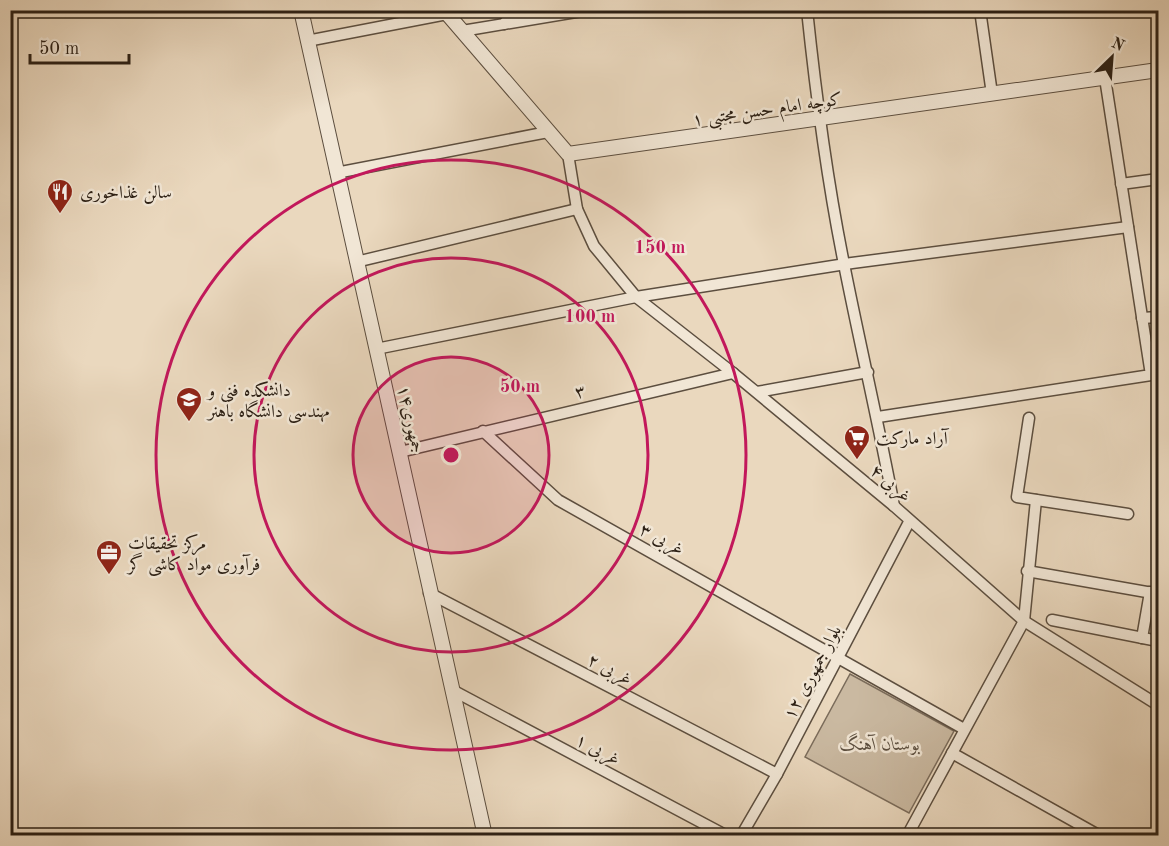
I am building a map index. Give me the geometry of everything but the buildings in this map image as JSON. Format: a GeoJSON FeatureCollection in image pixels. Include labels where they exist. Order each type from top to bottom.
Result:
{"type":"FeatureCollection","features":[{"type":"Feature","properties":{"kind":"street","name":"جمهوری۱۴"},"geometry":{"type":"LineString","coordinates":[[301,10],[429,593],[454,691],[485,835]]}},
{"type":"Feature","properties":{"kind":"street"},"geometry":{"type":"LineString","coordinates":[[504,24],[515,10]]}},
{"type":"Feature","properties":{"kind":"street"},"geometry":{"type":"LineString","coordinates":[[462,31],[588,10]]}},
{"type":"Feature","properties":{"kind":"street"},"geometry":{"type":"LineString","coordinates":[[807,10],[819,120],[844,264],[878,417],[894,506]]}},
{"type":"Feature","properties":{"kind":"street"},"geometry":{"type":"LineString","coordinates":[[980,10],[992,94]]}},
{"type":"Feature","properties":{"kind":"street"},"geometry":{"type":"LineString","coordinates":[[307,41],[445,12],[567,154]]}},
{"type":"Feature","properties":{"kind":"street","name":"کوچه امام حسن مجتبی ۱"},"geometry":{"type":"LineString","coordinates":[[567,154],[1158,70]]}},
{"type":"Feature","properties":{"kind":"street"},"geometry":{"type":"LineString","coordinates":[[878,417],[1151,375],[1105,78]]}},
{"type":"Feature","properties":{"kind":"street"},"geometry":{"type":"LineString","coordinates":[[336,173],[548,132]]}},
{"type":"Feature","properties":{"kind":"street","name":"۴ غربی"},"geometry":{"type":"LineString","coordinates":[[567,154],[577,209],[594,246],[636,297],[733,373],[894,506],[909,522],[1024,621],[1158,705]]}},
{"type":"Feature","properties":{"kind":"street"},"geometry":{"type":"LineString","coordinates":[[1121,184],[1158,179]]}},
{"type":"Feature","properties":{"kind":"street"},"geometry":{"type":"LineString","coordinates":[[356,262],[577,209]]}},
{"type":"Feature","properties":{"kind":"street"},"geometry":{"type":"LineString","coordinates":[[376,349],[636,297],[844,264],[1128,227]]}},
{"type":"Feature","properties":{"kind":"street"},"geometry":{"type":"LineString","coordinates":[[1142,318],[1158,317]]}},
{"type":"Feature","properties":{"kind":"street"},"geometry":{"type":"LineString","coordinates":[[757,393],[868,372]]}},
{"type":"Feature","properties":{"kind":"street","name":"۳"},"geometry":{"type":"LineString","coordinates":[[400,453],[483,431],[733,373]]}},
{"type":"Feature","properties":{"kind":"street"},"geometry":{"type":"LineString","coordinates":[[1029,418],[1017,497],[1128,514]]}},
{"type":"Feature","properties":{"kind":"street","name":"۳ غربی"},"geometry":{"type":"LineString","coordinates":[[483,431],[558,500],[964,729]]}},
{"type":"Feature","properties":{"kind":"street"},"geometry":{"type":"LineString","coordinates":[[907,836],[1024,621],[1027,571],[1036,500]]}},
{"type":"Feature","properties":{"kind":"street","name":"بلوار جمهوری ۱۲"},"geometry":{"type":"LineString","coordinates":[[741,836],[777,774],[909,522]]}},
{"type":"Feature","properties":{"kind":"street"},"geometry":{"type":"LineString","coordinates":[[1027,571],[1154,593],[1142,638]]}},
{"type":"Feature","properties":{"kind":"street","name":"۲ غربی"},"geometry":{"type":"LineString","coordinates":[[429,593],[777,774]]}},
{"type":"Feature","properties":{"kind":"street"},"geometry":{"type":"LineString","coordinates":[[1052,620],[1158,641]]}},
{"type":"Feature","properties":{"kind":"street","name":"۱ غربی"},"geometry":{"type":"LineString","coordinates":[[454,691],[727,836]]}},
{"type":"Feature","properties":{"kind":"street"},"geometry":{"type":"LineString","coordinates":[[952,753],[1100,836]]}},
{"type":"Feature","properties":{"kind":"green space","name":"بوستان آهنگ"},"geometry":{"type":"Polygon","coordinates":[[[850,674],[954,731],[909,813],[805,757],[850,674]]]}},
{"type":"Feature","properties":{"kind":"place","name":"سالن غذاخوری"},"geometry":{"type":"Point","coordinates":[60,215]}},
{"type":"Feature","properties":{"kind":"place","name":"دانشکده فنی و مهندسی دانشگاه باهنر"},"geometry":{"type":"Point","coordinates":[189,423]}},
{"type":"Feature","properties":{"kind":"place","name":"آراد مارکت"},"geometry":{"type":"Point","coordinates":[857,461]}},
{"type":"Feature","properties":{"kind":"place","name":"مرکز تحقیقات فرآوری مواد کاشی گر"},"geometry":{"type":"Point","coordinates":[109,576]}}]}
